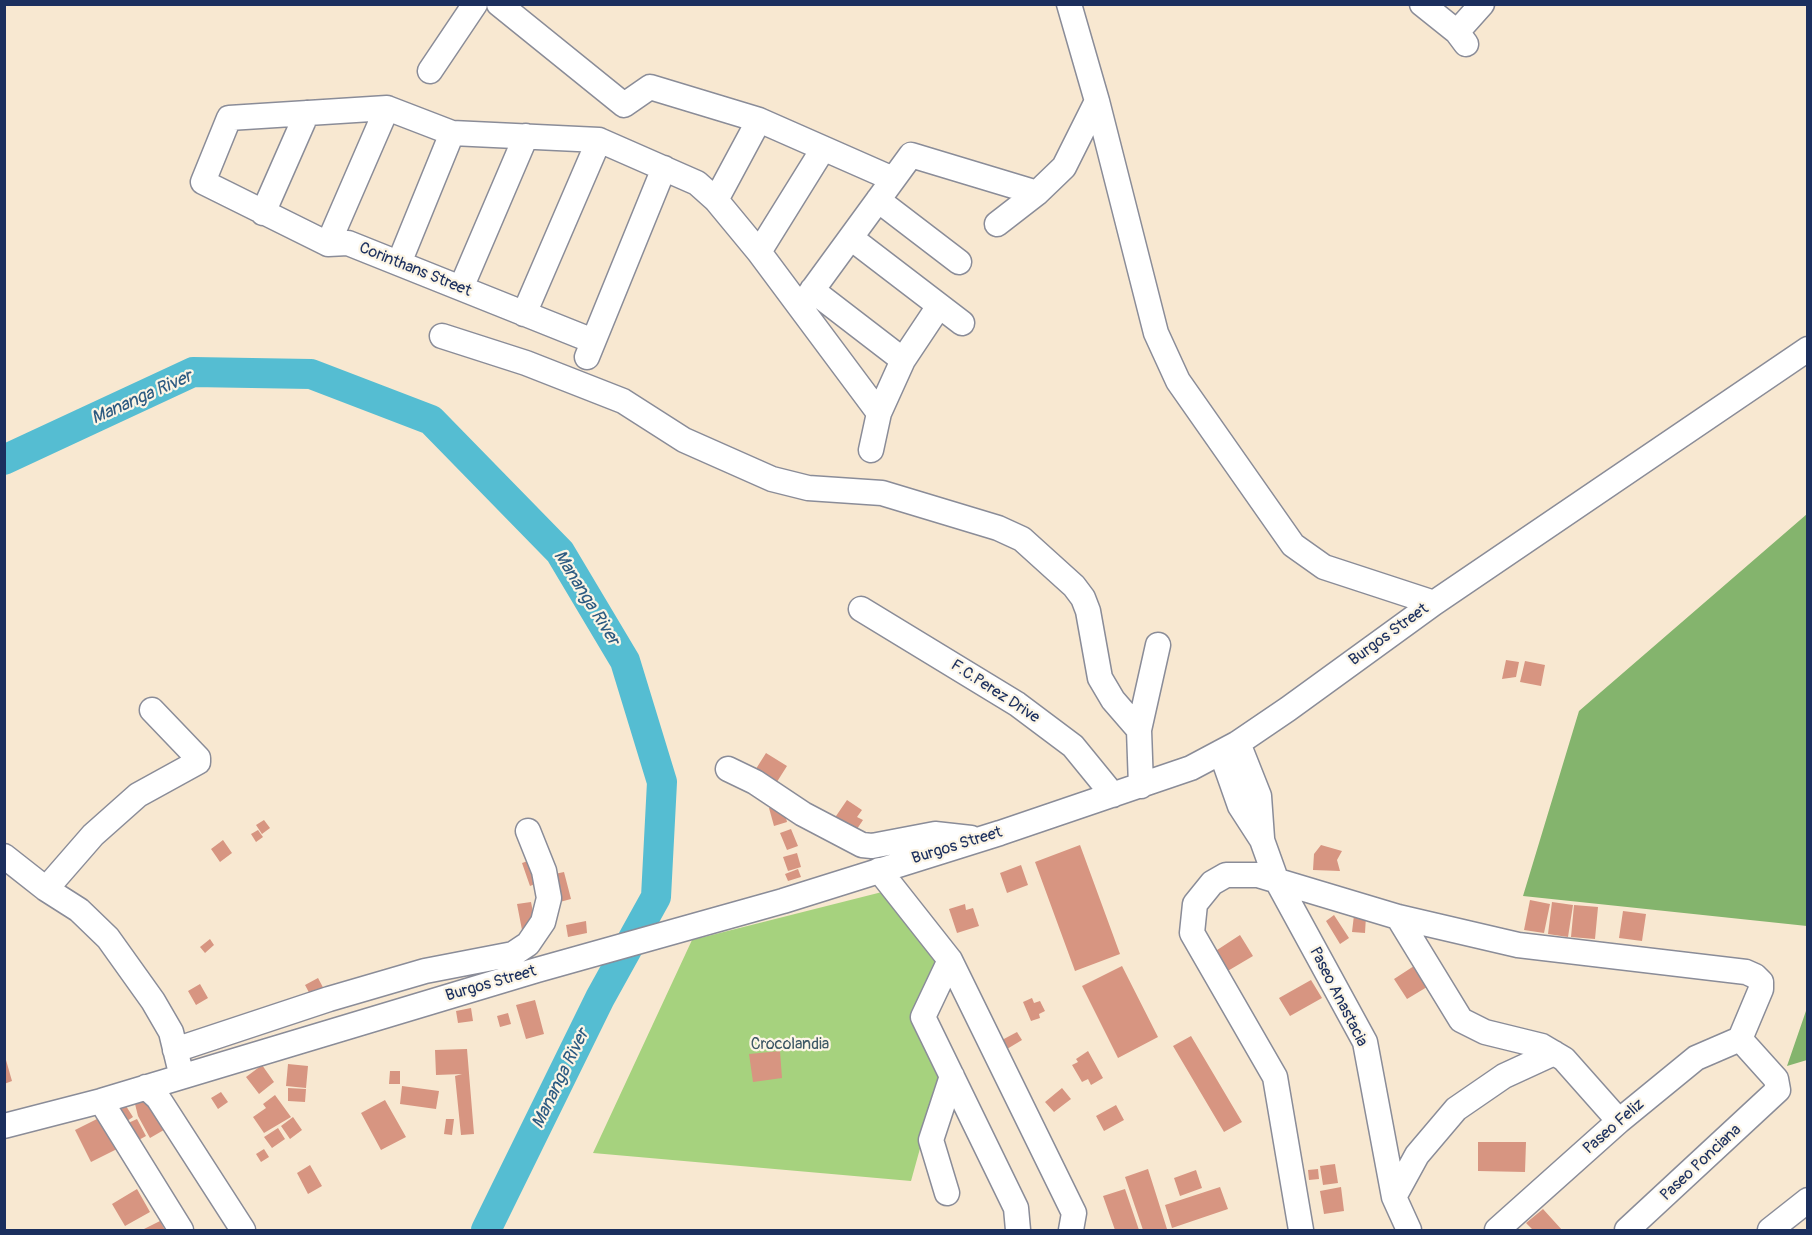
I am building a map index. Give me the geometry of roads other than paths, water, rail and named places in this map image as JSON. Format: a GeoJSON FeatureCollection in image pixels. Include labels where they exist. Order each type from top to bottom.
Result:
{"type":"FeatureCollection","features":[{"type":"Feature","properties":{"kind":"street"},"geometry":{"type":"LineString","coordinates":[[430,71],[475,4]]}},
{"type":"Feature","properties":{"kind":"street"},"geometry":{"type":"LineString","coordinates":[[499,4],[624,105],[650,87],[759,120],[893,179]]}},
{"type":"Feature","properties":{"kind":"street"},"geometry":{"type":"LineString","coordinates":[[1069,4],[1097,101],[1156,333],[1178,381],[1293,545],[1324,567],[1434,603]]}},
{"type":"Feature","properties":{"kind":"street"},"geometry":{"type":"LineString","coordinates":[[1422,4],[1462,38],[1482,4]]}},
{"type":"Feature","properties":{"kind":"street"},"geometry":{"type":"LineString","coordinates":[[997,224],[1037,193],[1064,167],[1097,101]]}},
{"type":"Feature","properties":{"kind":"street"},"geometry":{"type":"LineString","coordinates":[[328,244],[387,108]]}},
{"type":"Feature","properties":{"kind":"street"},"geometry":{"type":"LineString","coordinates":[[263,213],[307,113],[387,108],[452,133],[599,140],[698,183],[716,200],[759,252],[806,299],[879,413]]}},
{"type":"Feature","properties":{"kind":"street","name":"Corinthans Street"},"geometry":{"type":"LineString","coordinates":[[307,113],[229,118],[203,182],[328,244],[348,243],[399,263],[524,314],[590,349],[664,168]]}},
{"type":"Feature","properties":{"kind":"street"},"geometry":{"type":"LineString","coordinates":[[716,200],[759,120]]}},
{"type":"Feature","properties":{"kind":"street"},"geometry":{"type":"LineString","coordinates":[[399,263],[452,133]]}},
{"type":"Feature","properties":{"kind":"street"},"geometry":{"type":"LineString","coordinates":[[461,288],[526,136]]}},
{"type":"Feature","properties":{"kind":"street"},"geometry":{"type":"LineString","coordinates":[[524,314],[599,140]]}},
{"type":"Feature","properties":{"kind":"street"},"geometry":{"type":"LineString","coordinates":[[759,252],[823,149]]}},
{"type":"Feature","properties":{"kind":"street"},"geometry":{"type":"LineString","coordinates":[[806,299],[911,155],[1037,193]]}},
{"type":"Feature","properties":{"kind":"street"},"geometry":{"type":"LineString","coordinates":[[878,200],[959,262]]}},
{"type":"Feature","properties":{"kind":"street"},"geometry":{"type":"LineString","coordinates":[[851,238],[962,323]]}},
{"type":"Feature","properties":{"kind":"street"},"geometry":{"type":"LineString","coordinates":[[806,299],[903,360]]}},
{"type":"Feature","properties":{"kind":"street"},"geometry":{"type":"LineString","coordinates":[[871,450],[879,413],[903,360],[939,306]]}},
{"type":"Feature","properties":{"kind":"street"},"geometry":{"type":"LineString","coordinates":[[442,336],[526,363],[616,398],[684,440],[790,485],[882,493],[998,528],[1022,539],[1074,586],[1083,598],[1088,611],[1100,678],[1113,700],[1139,730]]}},
{"type":"Feature","properties":{"kind":"street","name":"Burgos Street"},"geometry":{"type":"LineString","coordinates":[[4,1126],[100,1101],[979,840],[1191,768],[1230,748],[1434,603],[1808,349]]}},
{"type":"Feature","properties":{"kind":"street","name":"F.C.Perez Drive"},"geometry":{"type":"LineString","coordinates":[[861,609],[1017,704],[1073,746],[1113,795]]}},
{"type":"Feature","properties":{"kind":"street"},"geometry":{"type":"LineString","coordinates":[[1141,786],[1139,730],[1158,645]]}},
{"type":"Feature","properties":{"kind":"street"},"geometry":{"type":"LineString","coordinates":[[46,889],[93,835],[138,795],[198,762],[198,758],[152,710]]}},
{"type":"Feature","properties":{"kind":"street","name":"Paseo Anastacia"},"geometry":{"type":"LineString","coordinates":[[1230,748],[1240,806],[1262,840],[1276,879],[1365,1041],[1394,1197],[1409,1230]]}},
{"type":"Feature","properties":{"kind":"street"},"geometry":{"type":"LineString","coordinates":[[728,769],[755,782],[803,814],[862,845],[872,846],[935,834],[979,840]]}},
{"type":"Feature","properties":{"kind":"street"},"geometry":{"type":"LineString","coordinates":[[175,1050],[425,970],[513,954],[528,944],[543,922],[549,898],[544,871],[528,831]]}},
{"type":"Feature","properties":{"kind":"street"},"geometry":{"type":"LineString","coordinates":[[4,856],[46,889],[80,910],[108,938],[153,1001],[171,1032],[184,1075]]}},
{"type":"Feature","properties":{"kind":"street"},"geometry":{"type":"LineString","coordinates":[[879,870],[950,960],[1074,1213],[1071,1230]]}},
{"type":"Feature","properties":{"kind":"street"},"geometry":{"type":"LineString","coordinates":[[1301,1230],[1275,1077],[1192,933],[1195,904],[1212,883],[1226,875],[1238,873],[1276,879],[1398,917],[1518,945],[1746,972],[1761,982],[1761,989],[1740,1039]]}},
{"type":"Feature","properties":{"kind":"street"},"geometry":{"type":"LineString","coordinates":[[1398,917],[1461,1020],[1485,1032],[1542,1046],[1564,1059],[1619,1121]]}},
{"type":"Feature","properties":{"kind":"street"},"geometry":{"type":"LineString","coordinates":[[950,960],[923,1017],[1016,1208],[1018,1230]]}},
{"type":"Feature","properties":{"kind":"street","name":"Paseo Ponciana"},"geometry":{"type":"LineString","coordinates":[[1627,1230],[1778,1090],[1776,1079],[1740,1039]]}},
{"type":"Feature","properties":{"kind":"street","name":"Paseo Feliz"},"geometry":{"type":"LineString","coordinates":[[1497,1230],[1619,1121],[1696,1058],[1740,1039]]}},
{"type":"Feature","properties":{"kind":"street"},"geometry":{"type":"LineString","coordinates":[[1394,1197],[1417,1155],[1456,1109],[1504,1076],[1554,1053]]}},
{"type":"Feature","properties":{"kind":"street"},"geometry":{"type":"LineString","coordinates":[[946,1193],[931,1140],[952,1076]]}},
{"type":"Feature","properties":{"kind":"street"},"geometry":{"type":"LineString","coordinates":[[146,1086],[158,1098],[243,1230]]}},
{"type":"Feature","properties":{"kind":"street"},"geometry":{"type":"LineString","coordinates":[[100,1101],[181,1230]]}},
{"type":"Feature","properties":{"kind":"street"},"geometry":{"type":"LineString","coordinates":[[1770,1230],[1808,1200]]}},
{"type":"Feature","properties":{"kind":"waterway","name":"Mananga River"},"geometry":{"type":"LineString","coordinates":[[4,460],[193,372],[311,374],[431,420],[560,552],[625,661],[662,782],[656,897],[600,998],[486,1230]]}},
{"type":"Feature","properties":{"kind":"park label","name":"Crocolandia"},"geometry":{"type":"Point","coordinates":[790,1045]}}]}
